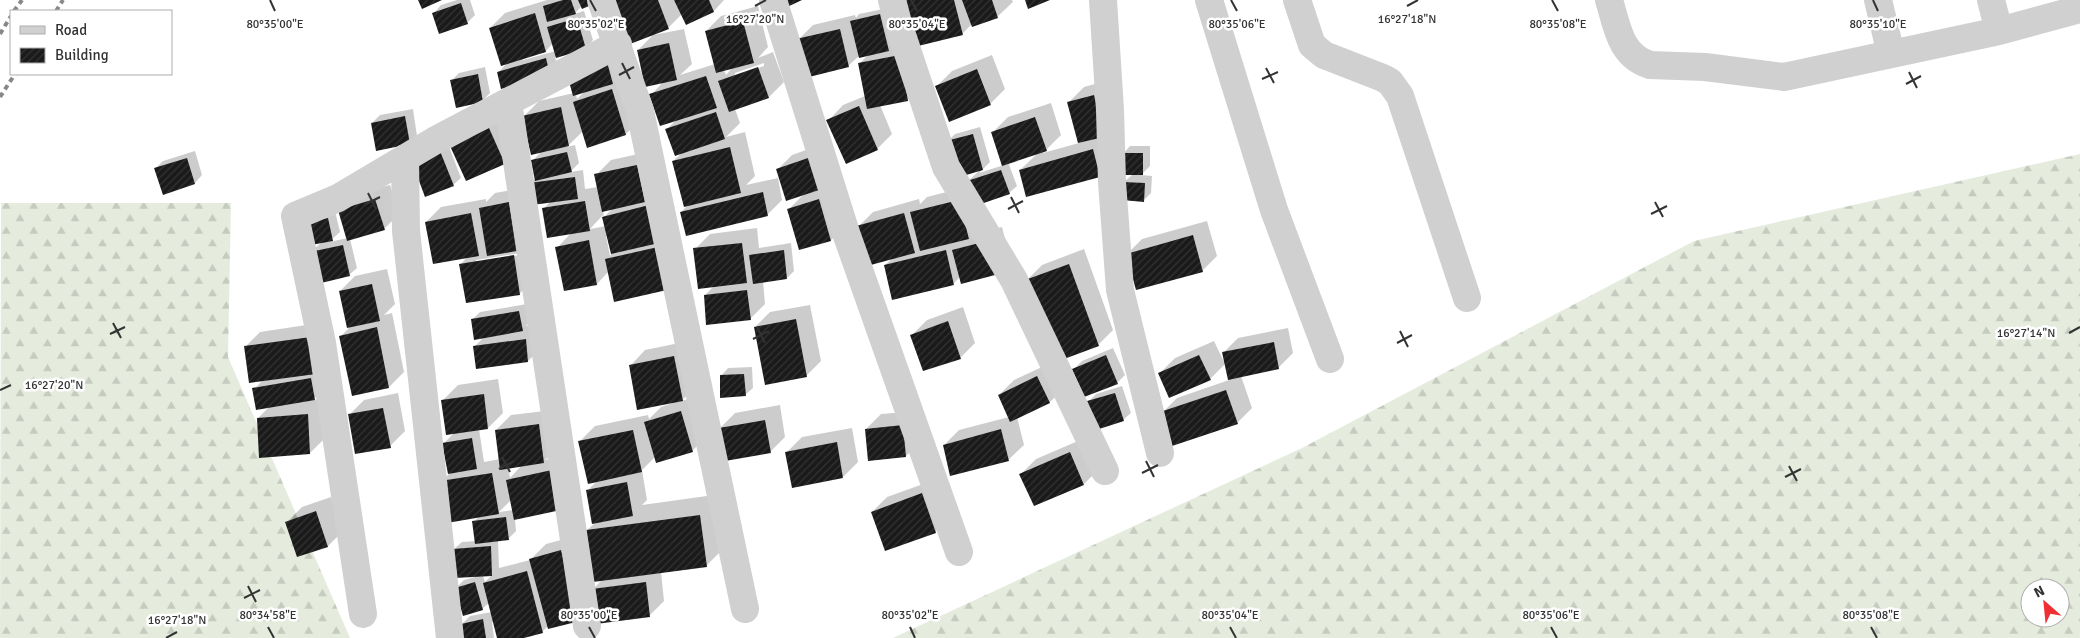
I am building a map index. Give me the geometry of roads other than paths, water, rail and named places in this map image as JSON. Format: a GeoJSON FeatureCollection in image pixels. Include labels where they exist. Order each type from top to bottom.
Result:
{"type":"FeatureCollection","features":[{"type":"Feature","properties":{"kind":"street"},"geometry":{"type":"LineString","coordinates":[[601,0],[640,111],[745,609]]}},
{"type":"Feature","properties":{"kind":"street"},"geometry":{"type":"LineString","coordinates":[[773,0],[846,233],[959,552]]}},
{"type":"Feature","properties":{"kind":"street"},"geometry":{"type":"LineString","coordinates":[[892,0],[946,167],[1014,280],[1105,471]]}},
{"type":"Feature","properties":{"kind":"street"},"geometry":{"type":"LineString","coordinates":[[1103,0],[1112,182],[1120,290],[1160,453]]}},
{"type":"Feature","properties":{"kind":"street"},"geometry":{"type":"LineString","coordinates":[[1209,0],[1274,210],[1330,359]]}},
{"type":"Feature","properties":{"kind":"street"},"geometry":{"type":"LineString","coordinates":[[1297,0],[1315,49],[1324,55],[1383,78],[1390,82],[1400,96],[1467,298]]}},
{"type":"Feature","properties":{"kind":"street"},"geometry":{"type":"LineString","coordinates":[[1609,0],[1623,46],[1635,58],[1650,65],[1705,67],[1784,77],[1998,31],[2080,9]]}},
{"type":"Feature","properties":{"kind":"street"},"geometry":{"type":"LineString","coordinates":[[1878,0],[1891,54]]}},
{"type":"Feature","properties":{"kind":"street"},"geometry":{"type":"LineString","coordinates":[[1991,0],[1998,31]]}},
{"type":"Feature","properties":{"kind":"street"},"geometry":{"type":"LineString","coordinates":[[363,614],[322,343],[295,216],[338,198],[434,140],[618,44]]}},
{"type":"Feature","properties":{"kind":"street"},"geometry":{"type":"LineString","coordinates":[[508,102],[587,626]]}},
{"type":"Feature","properties":{"kind":"street"},"geometry":{"type":"LineString","coordinates":[[406,158],[406,231],[450,638]]}},
{"type":"Feature","properties":{"kind":"railway"},"geometry":{"type":"LineString","coordinates":[[15,10],[22,0]]}},
{"type":"Feature","properties":{"kind":"railway"},"geometry":{"type":"LineString","coordinates":[[57,10],[63,0]]}},
{"type":"Feature","properties":{"kind":"railway"},"geometry":{"type":"LineString","coordinates":[[0,34],[10,18]]}},
{"type":"Feature","properties":{"kind":"railway"},"geometry":{"type":"LineString","coordinates":[[0,97],[14,75]]}}]}
